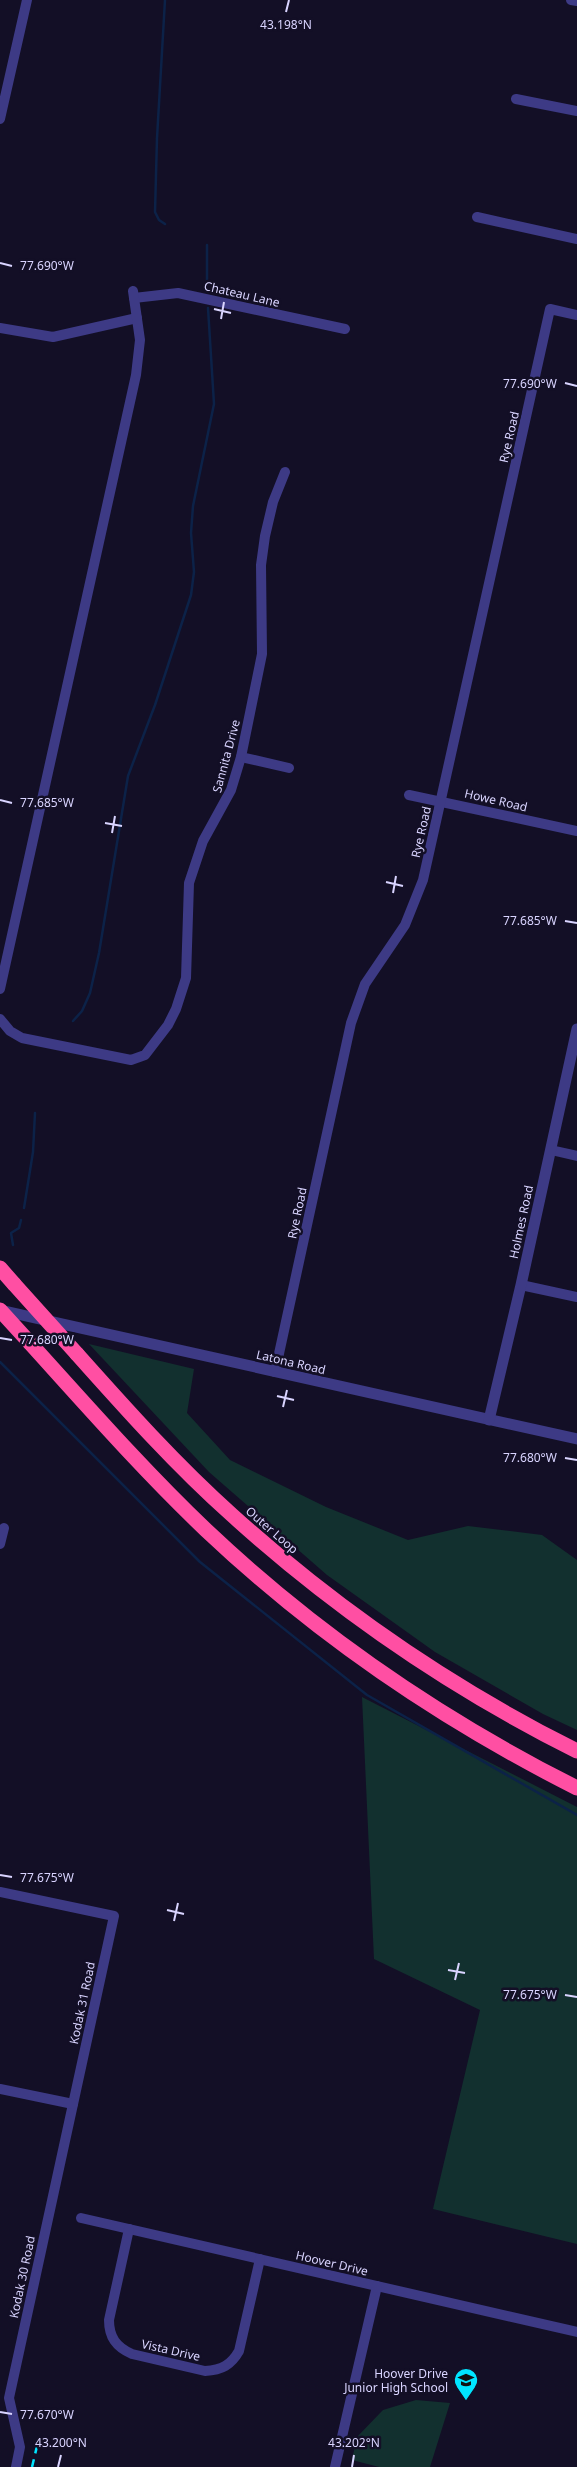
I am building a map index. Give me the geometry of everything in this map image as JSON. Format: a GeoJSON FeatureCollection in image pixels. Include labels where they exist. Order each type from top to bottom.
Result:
{"type":"FeatureCollection","features":[{"type":"Feature","properties":{"kind":"highway","name":"Outer Loop"},"geometry":{"type":"LineString","coordinates":[[0,1268],[185,1470],[230,1514],[303,1576],[352,1614],[417,1660],[491,1706],[554,1740],[577,1750]]}},
{"type":"Feature","properties":{"kind":"highway"},"geometry":{"type":"LineString","coordinates":[[0,1310],[165,1490],[222,1545],[287,1602],[362,1659],[441,1712],[509,1752],[577,1788]]}},
{"type":"Feature","properties":{"kind":"street"},"geometry":{"type":"LineString","coordinates":[[0,119],[27,0]]}},
{"type":"Feature","properties":{"kind":"street"},"geometry":{"type":"LineString","coordinates":[[571,0],[577,1]]}},
{"type":"Feature","properties":{"kind":"street"},"geometry":{"type":"LineString","coordinates":[[516,99],[577,111]]}},
{"type":"Feature","properties":{"kind":"street"},"geometry":{"type":"LineString","coordinates":[[477,217],[577,239]]}},
{"type":"Feature","properties":{"kind":"street","name":"Chateau Lane"},"geometry":{"type":"LineString","coordinates":[[137,318],[133,294],[178,293],[345,329]]}},
{"type":"Feature","properties":{"kind":"street","name":"Rye Road"},"geometry":{"type":"LineString","coordinates":[[275,1372],[351,1023],[365,984],[394,944],[415,903],[423,880],[550,310],[577,315]]}},
{"type":"Feature","properties":{"kind":"street"},"geometry":{"type":"LineString","coordinates":[[0,328],[53,337],[137,318],[140,352],[0,989]]}},
{"type":"Feature","properties":{"kind":"street","name":"Sannita Drive"},"geometry":{"type":"LineString","coordinates":[[0,1019],[10,1031],[22,1038],[122,1060],[137,1059],[152,1049],[176,1009],[186,978],[188,892],[193,867],[203,840],[231,790],[262,654],[261,565],[273,502],[285,472]]}},
{"type":"Feature","properties":{"kind":"street"},"geometry":{"type":"LineString","coordinates":[[240,757],[289,768]]}},
{"type":"Feature","properties":{"kind":"street","name":"Howe Road"},"geometry":{"type":"LineString","coordinates":[[409,794],[577,831]]}},
{"type":"Feature","properties":{"kind":"street","name":"Holmes Road"},"geometry":{"type":"LineString","coordinates":[[489,1420],[521,1285],[577,1030]]}},
{"type":"Feature","properties":{"kind":"street"},"geometry":{"type":"LineString","coordinates":[[551,1150],[577,1156]]}},
{"type":"Feature","properties":{"kind":"street"},"geometry":{"type":"LineString","coordinates":[[521,1285],[577,1297]]}},
{"type":"Feature","properties":{"kind":"street","name":"Latona Road"},"geometry":{"type":"LineString","coordinates":[[0,1310],[577,1439]]}},
{"type":"Feature","properties":{"kind":"street"},"geometry":{"type":"LineString","coordinates":[[0,1544],[4,1528]]}},
{"type":"Feature","properties":{"kind":"street","name":"Kodak 31 Road"},"geometry":{"type":"LineString","coordinates":[[0,1892],[114,1916],[50,2209]]}},
{"type":"Feature","properties":{"kind":"street"},"geometry":{"type":"LineString","coordinates":[[0,2089],[73,2104]]}},
{"type":"Feature","properties":{"kind":"street","name":"Kodak 30 Road"},"geometry":{"type":"LineString","coordinates":[[16,2467],[20,2447],[4,2397],[50,2209]]}},
{"type":"Feature","properties":{"kind":"street","name":"Hoover Drive"},"geometry":{"type":"LineString","coordinates":[[81,2218],[577,2332]]}},
{"type":"Feature","properties":{"kind":"street","name":"Vista Drive"},"geometry":{"type":"LineString","coordinates":[[129,2230],[109,2320],[109,2332],[114,2341],[127,2352],[205,2371],[217,2370],[234,2360],[239,2351],[260,2259]]}},
{"type":"Feature","properties":{"kind":"street"},"geometry":{"type":"LineString","coordinates":[[335,2467],[377,2286]]}},
{"type":"Feature","properties":{"kind":"green space"},"geometry":{"type":"Polygon","coordinates":[[[89,1344],[194,1369],[187,1413],[230,1460],[326,1507],[408,1540],[468,1526],[542,1535],[577,1560],[577,1730],[543,1714],[435,1652],[327,1575],[209,1472],[89,1344]]]}},
{"type":"Feature","properties":{"kind":"green space"},"geometry":{"type":"Polygon","coordinates":[[[362,1697],[577,1807],[577,2244],[433,2209],[480,2010],[374,1959],[362,1697]]]}},
{"type":"Feature","properties":{"kind":"green space"},"geometry":{"type":"Polygon","coordinates":[[[416,2400],[450,2403],[430,2467],[379,2467],[352,2460],[357,2437],[383,2410],[416,2400]]]}},
{"type":"Feature","properties":{"kind":"waterway"},"geometry":{"type":"LineString","coordinates":[[165,0],[155,212],[159,220],[165,224]]}},
{"type":"Feature","properties":{"kind":"waterway"},"geometry":{"type":"LineString","coordinates":[[207,245],[207,283]]}},
{"type":"Feature","properties":{"kind":"waterway"},"geometry":{"type":"LineString","coordinates":[[73,1021],[82,1011],[90,993],[99,953],[128,776],[155,705],[191,595],[194,572],[191,533],[193,506],[214,404],[208,308]]}},
{"type":"Feature","properties":{"kind":"waterway"},"geometry":{"type":"LineString","coordinates":[[24,1208],[33,1152],[35,1113]]}},
{"type":"Feature","properties":{"kind":"waterway"},"geometry":{"type":"LineString","coordinates":[[13,1245],[11,1233],[19,1228],[21,1220]]}},
{"type":"Feature","properties":{"kind":"waterway"},"geometry":{"type":"LineString","coordinates":[[0,1362],[200,1562],[367,1695],[577,1815]]}},
{"type":"Feature","properties":{"kind":"railway"},"geometry":{"type":"LineString","coordinates":[[32,2467],[38,2442]]}},
{"type":"Feature","properties":{"kind":"place","name":"Hoover Drive Junior High School"},"geometry":{"type":"Point","coordinates":[466,2401]}}]}
